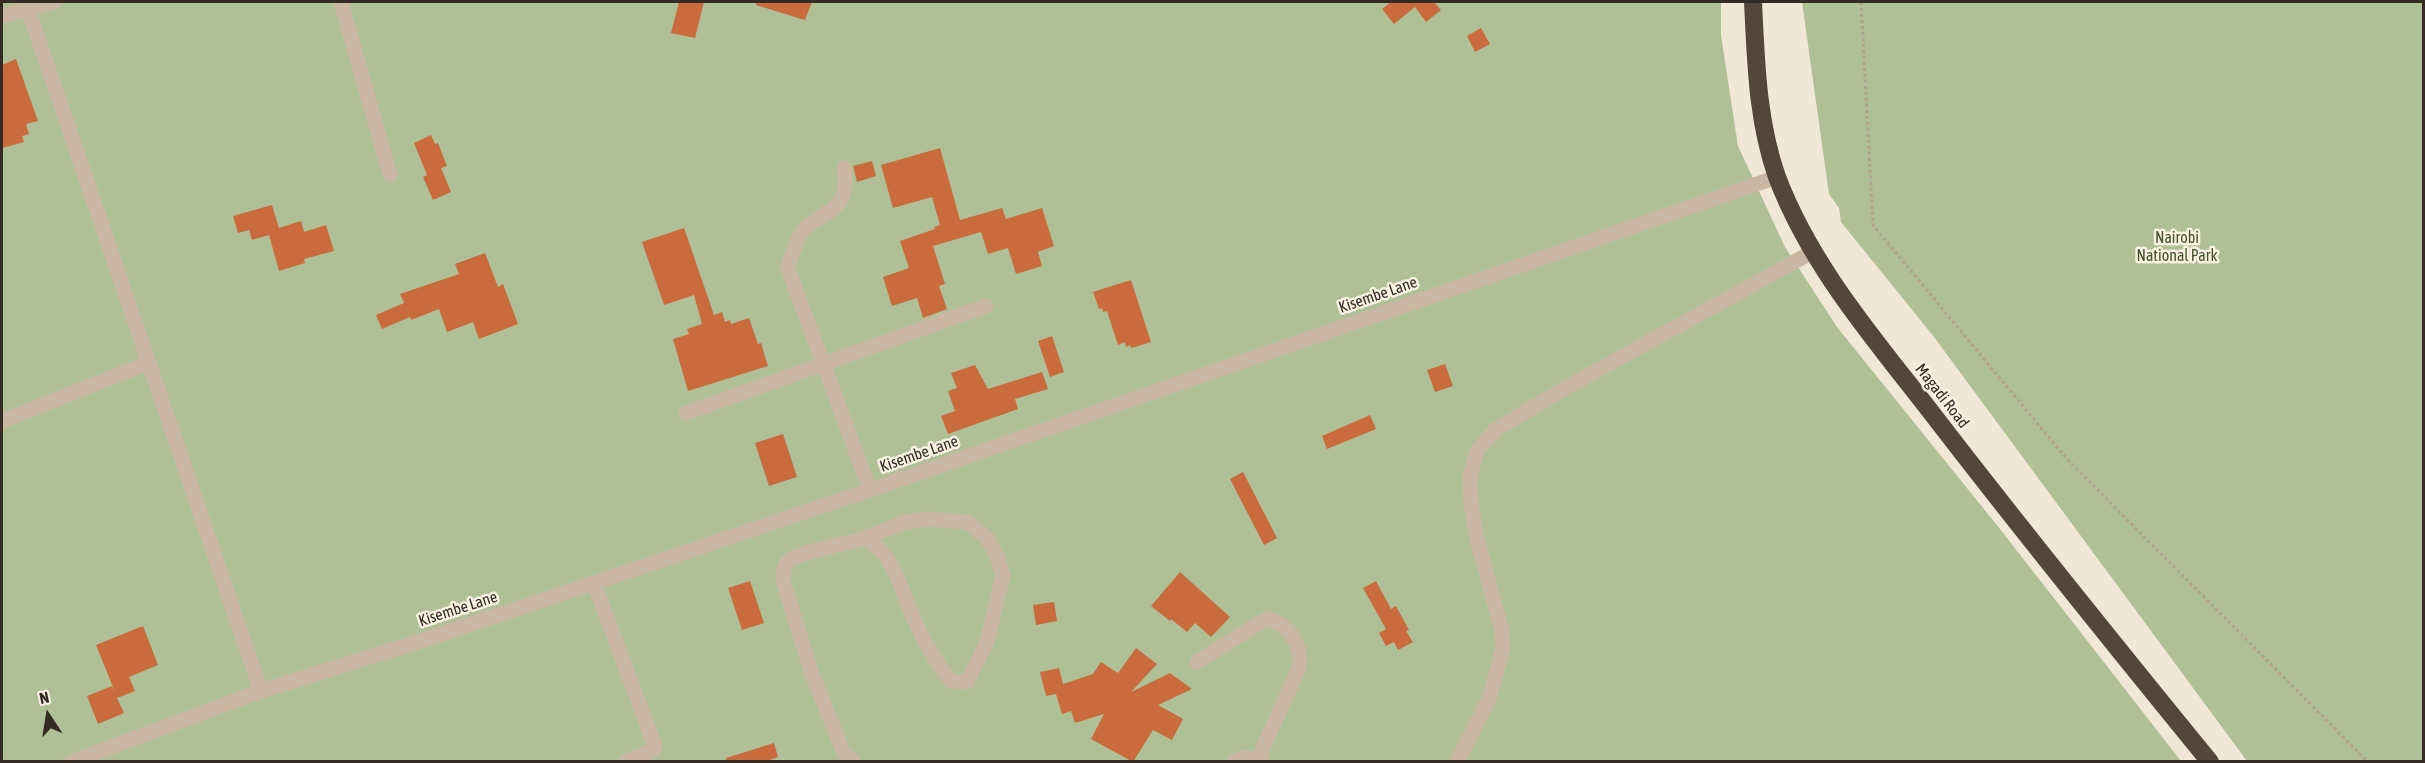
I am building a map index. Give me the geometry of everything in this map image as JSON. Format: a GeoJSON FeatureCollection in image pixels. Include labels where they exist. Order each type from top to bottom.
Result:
{"type":"FeatureCollection","features":[{"type":"Feature","properties":{"kind":"highway","name":"Magadi Road"},"geometry":{"type":"LineString","coordinates":[[1753,2],[1757,85],[1766,135],[1777,177],[1797,222],[1838,292],[2017,525],[2211,762]]}},
{"type":"Feature","properties":{"kind":"street"},"geometry":{"type":"LineString","coordinates":[[2,16],[54,2]]}},
{"type":"Feature","properties":{"kind":"street"},"geometry":{"type":"LineString","coordinates":[[341,2],[390,175]]}},
{"type":"Feature","properties":{"kind":"street"},"geometry":{"type":"LineString","coordinates":[[28,9],[261,692]]}},
{"type":"Feature","properties":{"kind":"street"},"geometry":{"type":"LineString","coordinates":[[844,168],[846,183],[844,197],[835,208],[803,230],[787,266],[870,490]]}},
{"type":"Feature","properties":{"kind":"street","name":"Kisembe Lane"},"geometry":{"type":"LineString","coordinates":[[71,762],[261,692],[870,490],[1777,177]]}},
{"type":"Feature","properties":{"kind":"street"},"geometry":{"type":"LineString","coordinates":[[1457,762],[1489,699],[1503,648],[1502,631],[1477,539],[1471,504],[1470,477],[1477,451],[1495,430],[1567,387],[1814,251]]}},
{"type":"Feature","properties":{"kind":"street"},"geometry":{"type":"LineString","coordinates":[[686,413],[986,306]]}},
{"type":"Feature","properties":{"kind":"street"},"geometry":{"type":"LineString","coordinates":[[2,421],[148,363]]}},
{"type":"Feature","properties":{"kind":"street"},"geometry":{"type":"LineString","coordinates":[[853,762],[843,751],[812,674],[783,581],[783,570],[788,561],[802,553],[865,538],[905,522],[927,519],[968,522],[987,538],[997,556],[1003,575],[987,642],[978,664],[967,682],[951,681],[937,664],[915,622],[894,568],[879,546],[865,538]]}},
{"type":"Feature","properties":{"kind":"street"},"geometry":{"type":"LineString","coordinates":[[594,583],[655,746],[654,750],[625,762]]}},
{"type":"Feature","properties":{"kind":"street"},"geometry":{"type":"LineString","coordinates":[[1197,662],[1248,628],[1266,619],[1276,621],[1298,645],[1301,657],[1299,668],[1261,760],[1244,757],[1233,762]]}},
{"type":"Feature","properties":{"kind":"path"},"geometry":{"type":"LineString","coordinates":[[1861,2],[1873,225],[2066,458],[2368,762]]}},
{"type":"Feature","properties":{"kind":"green space"},"geometry":{"type":"Polygon","coordinates":[[[2,2],[1721,2],[1721,35],[1738,146],[1785,247],[1837,327],[2000,529],[2181,761],[2,761],[2,2]]]}},
{"type":"Feature","properties":{"kind":"green space","name":"Nairobi National Park"},"geometry":{"type":"Polygon","coordinates":[[[1802,2],[2423,2],[2423,761],[2247,761],[1934,337],[1841,222],[1839,208],[1829,194],[1802,2]]]}},
{"type":"Feature","properties":{"kind":"building"},"geometry":{"type":"Polygon","coordinates":[[[679,2],[704,2],[695,38],[671,33],[679,2]]]}},
{"type":"Feature","properties":{"kind":"building"},"geometry":{"type":"Polygon","coordinates":[[[756,2],[812,2],[805,20],[756,5],[756,2]]]}},
{"type":"Feature","properties":{"kind":"building"},"geometry":{"type":"Polygon","coordinates":[[[1391,2],[1434,2],[1441,10],[1426,22],[1415,7],[1394,24],[1382,9],[1391,2]]]}},
{"type":"Feature","properties":{"kind":"building"},"geometry":{"type":"Polygon","coordinates":[[[1481,28],[1490,44],[1475,52],[1467,36],[1481,28]]]}},
{"type":"Feature","properties":{"kind":"building"},"geometry":{"type":"Polygon","coordinates":[[[16,59],[38,121],[26,124],[29,134],[22,136],[24,142],[2,148],[2,65],[16,59]]]}},
{"type":"Feature","properties":{"kind":"building"},"geometry":{"type":"Polygon","coordinates":[[[431,135],[435,144],[438,143],[447,166],[441,168],[451,192],[433,200],[423,177],[427,175],[414,143],[431,135]]]}},
{"type":"Feature","properties":{"kind":"building"},"geometry":{"type":"Polygon","coordinates":[[[940,148],[960,220],[1002,208],[1006,219],[1042,208],[1054,246],[1038,252],[1042,266],[1016,274],[1008,248],[988,254],[981,232],[933,246],[945,284],[939,286],[947,309],[923,318],[917,298],[892,306],[883,277],[909,268],[900,241],[935,229],[934,227],[940,225],[932,197],[893,208],[881,165],[940,148]]]}},
{"type":"Feature","properties":{"kind":"building"},"geometry":{"type":"Polygon","coordinates":[[[872,161],[876,176],[857,182],[853,166],[872,161]]]}},
{"type":"Feature","properties":{"kind":"building"},"geometry":{"type":"Polygon","coordinates":[[[272,205],[279,228],[301,221],[304,232],[326,225],[334,251],[304,259],[305,263],[279,271],[269,235],[252,240],[249,230],[238,233],[233,216],[272,205]]]}},
{"type":"Feature","properties":{"kind":"building"},"geometry":{"type":"Polygon","coordinates":[[[684,228],[714,315],[722,312],[725,322],[730,320],[731,324],[749,318],[758,344],[761,343],[768,366],[688,391],[673,339],[689,334],[687,329],[702,324],[694,295],[664,305],[642,242],[684,228]]]}},
{"type":"Feature","properties":{"kind":"building"},"geometry":{"type":"Polygon","coordinates":[[[485,253],[498,287],[503,284],[518,324],[479,339],[473,322],[447,332],[439,309],[411,320],[410,317],[382,329],[376,315],[404,303],[400,294],[459,274],[455,264],[485,253]]]}},
{"type":"Feature","properties":{"kind":"building"},"geometry":{"type":"Polygon","coordinates":[[[1131,280],[1151,342],[1131,348],[1130,345],[1126,347],[1125,342],[1118,345],[1107,311],[1103,312],[1102,308],[1099,309],[1093,292],[1131,280]]]}},
{"type":"Feature","properties":{"kind":"building"},"geometry":{"type":"Polygon","coordinates":[[[1052,336],[1064,372],[1050,377],[1038,341],[1052,336]]]}},
{"type":"Feature","properties":{"kind":"building"},"geometry":{"type":"Polygon","coordinates":[[[1445,364],[1453,386],[1435,392],[1427,370],[1445,364]]]}},
{"type":"Feature","properties":{"kind":"building"},"geometry":{"type":"Polygon","coordinates":[[[975,365],[988,389],[1042,372],[1048,389],[1015,399],[1018,409],[948,434],[941,416],[955,411],[948,391],[957,388],[951,373],[975,365]]]}},
{"type":"Feature","properties":{"kind":"building"},"geometry":{"type":"Polygon","coordinates":[[[1370,415],[1376,429],[1327,449],[1322,436],[1370,415]]]}},
{"type":"Feature","properties":{"kind":"building"},"geometry":{"type":"Polygon","coordinates":[[[783,434],[797,477],[769,486],[755,443],[783,434]]]}},
{"type":"Feature","properties":{"kind":"building"},"geometry":{"type":"Polygon","coordinates":[[[1243,472],[1277,538],[1264,545],[1230,479],[1243,472]]]}},
{"type":"Feature","properties":{"kind":"building"},"geometry":{"type":"Polygon","coordinates":[[[1180,572],[1230,617],[1211,637],[1195,623],[1187,632],[1151,606],[1180,572]]]}},
{"type":"Feature","properties":{"kind":"building"},"geometry":{"type":"Polygon","coordinates":[[[750,581],[764,623],[742,630],[728,588],[750,581]]]}},
{"type":"Feature","properties":{"kind":"building"},"geometry":{"type":"Polygon","coordinates":[[[1376,581],[1391,609],[1396,606],[1413,642],[1398,650],[1394,642],[1386,646],[1379,633],[1386,629],[1363,588],[1376,581]]]}},
{"type":"Feature","properties":{"kind":"building"},"geometry":{"type":"Polygon","coordinates":[[[1054,602],[1057,621],[1036,625],[1033,605],[1054,602]]]}},
{"type":"Feature","properties":{"kind":"building"},"geometry":{"type":"Polygon","coordinates":[[[143,626],[158,665],[129,677],[135,691],[117,698],[124,713],[98,724],[87,696],[112,686],[115,692],[96,645],[143,626]]]}},
{"type":"Feature","properties":{"kind":"building"},"geometry":{"type":"Polygon","coordinates":[[[1136,648],[1157,664],[1131,692],[1170,673],[1192,689],[1158,705],[1183,719],[1172,740],[1153,730],[1133,762],[1091,739],[1104,714],[1075,723],[1071,711],[1062,714],[1056,694],[1046,696],[1040,672],[1059,668],[1063,684],[1093,674],[1101,662],[1118,673],[1136,648]]]}},
{"type":"Feature","properties":{"kind":"building"},"geometry":{"type":"Polygon","coordinates":[[[774,743],[778,757],[764,762],[726,762],[726,758],[774,743]]]}}]}
